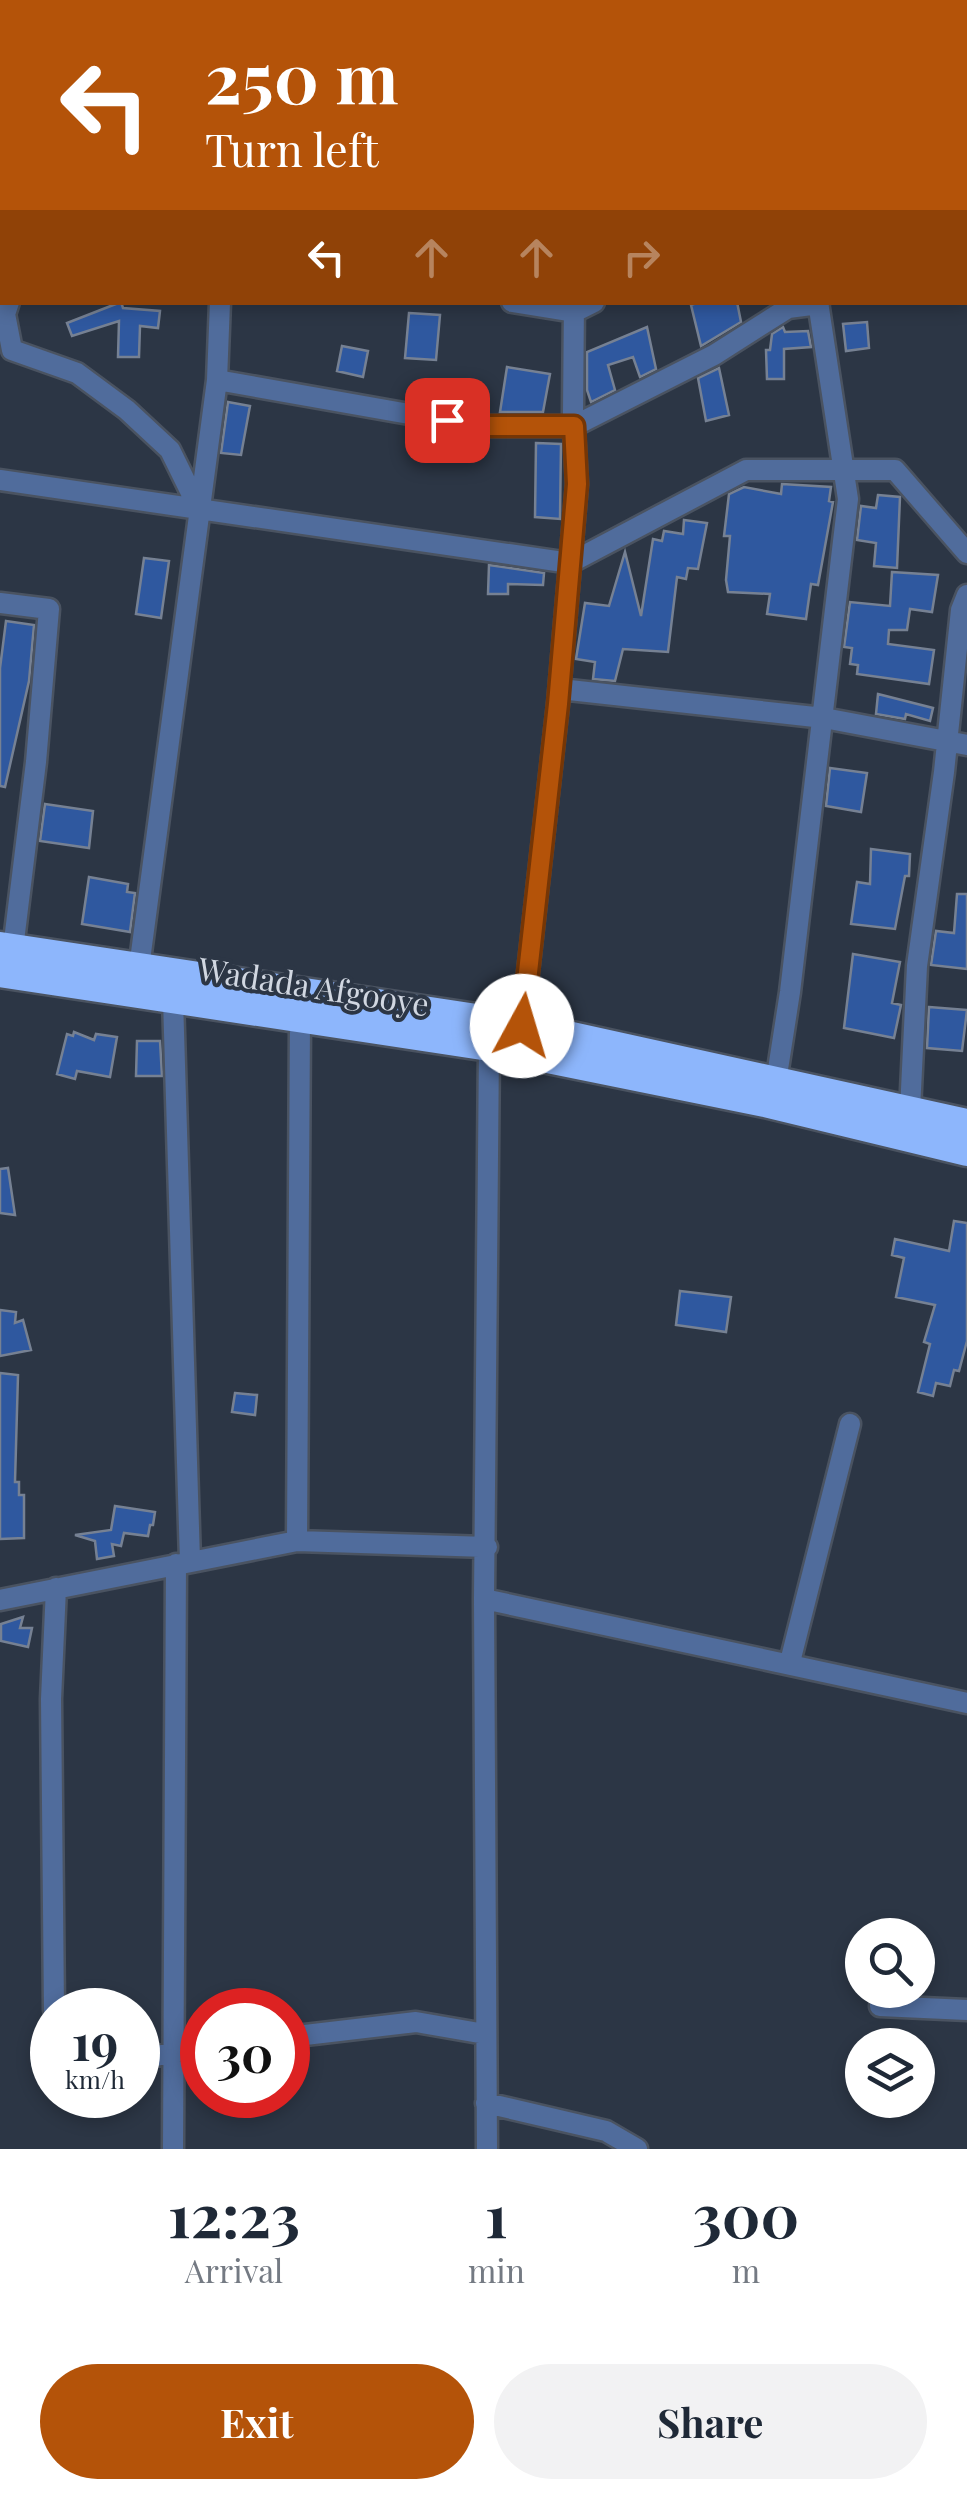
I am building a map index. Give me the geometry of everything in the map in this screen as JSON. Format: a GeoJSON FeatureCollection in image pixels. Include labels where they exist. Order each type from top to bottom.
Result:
{"type":"FeatureCollection","features":[{"type":"Feature","properties":{"kind":"highway","name":"Wadada Afgooye"},"geometry":{"type":"LineString","coordinates":[[4,956],[140,968],[522,1026],[967,1124]]}},
{"type":"Feature","properties":{"kind":"highway","name":"Wadada Afgooye"},"geometry":{"type":"LineString","coordinates":[[4,956],[173,999],[488,1046],[766,1102],[967,1151]]}},
{"type":"Feature","properties":{"kind":"street"},"geometry":{"type":"LineString","coordinates":[[8,305],[5,314],[12,350],[78,373],[127,410],[170,450],[198,507]]}},
{"type":"Feature","properties":{"kind":"street"},"geometry":{"type":"LineString","coordinates":[[140,968],[217,380],[220,305]]}},
{"type":"Feature","properties":{"kind":"street"},"geometry":{"type":"LineString","coordinates":[[217,380],[477,426],[574,426],[714,355],[788,308],[807,305]]}},
{"type":"Feature","properties":{"kind":"street"},"geometry":{"type":"LineString","coordinates":[[776,1082],[824,718],[848,499],[819,305]]}},
{"type":"Feature","properties":{"kind":"street"},"geometry":{"type":"LineString","coordinates":[[522,1026],[560,689],[577,484],[574,426],[581,306]]}},
{"type":"Feature","properties":{"kind":"street"},"geometry":{"type":"LineString","coordinates":[[0,480],[570,563],[746,470],[895,470],[967,553]]}},
{"type":"Feature","properties":{"kind":"street"},"geometry":{"type":"LineString","coordinates":[[910,1110],[917,966],[957,744],[961,610],[967,595]]}},
{"type":"Feature","properties":{"kind":"street"},"geometry":{"type":"LineString","coordinates":[[0,603],[48,609],[36,762],[4,956]]}},
{"type":"Feature","properties":{"kind":"street"},"geometry":{"type":"LineString","coordinates":[[560,689],[824,718],[957,744]]}},
{"type":"Feature","properties":{"kind":"street"},"geometry":{"type":"LineString","coordinates":[[172,2149],[183,1562],[173,999]]}},
{"type":"Feature","properties":{"kind":"street"},"geometry":{"type":"LineString","coordinates":[[297,1541],[300,1019]]}},
{"type":"Feature","properties":{"kind":"street"},"geometry":{"type":"LineString","coordinates":[[487,2149],[484,1599],[488,1046]]}},
{"type":"Feature","properties":{"kind":"street"},"geometry":{"type":"LineString","coordinates":[[790,1662],[850,1424]]}},
{"type":"Feature","properties":{"kind":"street"},"geometry":{"type":"LineString","coordinates":[[0,1600],[297,1541],[487,1547]]}},
{"type":"Feature","properties":{"kind":"street"},"geometry":{"type":"LineString","coordinates":[[54,1988],[52,1679],[56,1588]]}},
{"type":"Feature","properties":{"kind":"street"},"geometry":{"type":"LineString","coordinates":[[484,1599],[967,1703]]}},
{"type":"Feature","properties":{"kind":"street"},"geometry":{"type":"LineString","coordinates":[[924,2008],[967,2010]]}},
{"type":"Feature","properties":{"kind":"street"},"geometry":{"type":"LineString","coordinates":[[310,2035],[416,2022],[486,2034]]}},
{"type":"Feature","properties":{"kind":"street"},"geometry":{"type":"LineString","coordinates":[[160,2054],[180,2050]]}},
{"type":"Feature","properties":{"kind":"street"},"geometry":{"type":"LineString","coordinates":[[486,2104],[606,2131],[637,2149]]}},
{"type":"Feature","properties":{"kind":"building"},"geometry":{"type":"Polygon","coordinates":[[[113,305],[160,311],[158,328],[140,326],[139,357],[118,357],[119,321],[72,336],[67,323],[113,305]]]}},
{"type":"Feature","properties":{"kind":"building"},"geometry":{"type":"Polygon","coordinates":[[[691,305],[738,305],[741,322],[701,346],[691,305]]]}},
{"type":"Feature","properties":{"kind":"building"},"geometry":{"type":"Polygon","coordinates":[[[409,313],[440,315],[436,360],[405,358],[409,313]]]}},
{"type":"Feature","properties":{"kind":"building"},"geometry":{"type":"Polygon","coordinates":[[[867,322],[869,348],[846,351],[843,324],[867,322]]]}},
{"type":"Feature","properties":{"kind":"building"},"geometry":{"type":"Polygon","coordinates":[[[647,327],[656,369],[640,377],[633,357],[608,365],[615,390],[591,402],[587,390],[587,352],[647,327]]]}},
{"type":"Feature","properties":{"kind":"building"},"geometry":{"type":"Polygon","coordinates":[[[783,327],[785,332],[808,331],[811,347],[784,349],[784,379],[767,379],[766,350],[770,350],[772,334],[783,327]]]}},
{"type":"Feature","properties":{"kind":"building"},"geometry":{"type":"Polygon","coordinates":[[[342,346],[368,351],[363,377],[337,371],[342,346]]]}},
{"type":"Feature","properties":{"kind":"building"},"geometry":{"type":"Polygon","coordinates":[[[507,367],[550,374],[543,412],[500,412],[507,367]]]}},
{"type":"Feature","properties":{"kind":"building"},"geometry":{"type":"Polygon","coordinates":[[[719,368],[729,415],[706,421],[698,378],[719,368]]]}},
{"type":"Feature","properties":{"kind":"building"},"geometry":{"type":"Polygon","coordinates":[[[228,402],[250,406],[241,455],[221,453],[228,402]]]}},
{"type":"Feature","properties":{"kind":"building"},"geometry":{"type":"Polygon","coordinates":[[[536,443],[561,444],[560,519],[535,517],[536,443]]]}},
{"type":"Feature","properties":{"kind":"building"},"geometry":{"type":"Polygon","coordinates":[[[782,484],[831,487],[829,501],[833,502],[818,585],[811,584],[806,619],[767,614],[770,594],[728,592],[730,536],[724,536],[729,494],[744,487],[781,494],[782,484]]]}},
{"type":"Feature","properties":{"kind":"building"},"geometry":{"type":"Polygon","coordinates":[[[878,495],[900,497],[897,568],[874,566],[876,543],[857,540],[861,506],[876,508],[878,495]]]}},
{"type":"Feature","properties":{"kind":"building"},"geometry":{"type":"Polygon","coordinates":[[[684,520],[707,523],[698,569],[688,568],[686,579],[677,577],[668,652],[623,649],[615,681],[593,679],[595,662],[576,659],[585,603],[609,606],[625,552],[641,616],[653,539],[662,541],[664,531],[683,534],[684,520]]]}},
{"type":"Feature","properties":{"kind":"building"},"geometry":{"type":"Polygon","coordinates":[[[144,558],[169,561],[161,618],[136,614],[144,558]]]}},
{"type":"Feature","properties":{"kind":"building"},"geometry":{"type":"Polygon","coordinates":[[[489,565],[544,573],[543,585],[508,584],[508,594],[488,594],[489,565]]]}},
{"type":"Feature","properties":{"kind":"building"},"geometry":{"type":"Polygon","coordinates":[[[892,572],[938,575],[932,612],[910,609],[907,630],[889,630],[888,644],[934,650],[929,684],[857,674],[858,665],[850,664],[852,648],[844,647],[850,602],[890,606],[892,572]]]}},
{"type":"Feature","properties":{"kind":"building"},"geometry":{"type":"Polygon","coordinates":[[[6,621],[34,625],[29,681],[5,787],[0,786],[0,668],[6,621]]]}},
{"type":"Feature","properties":{"kind":"building"},"geometry":{"type":"Polygon","coordinates":[[[878,694],[933,708],[930,721],[906,714],[905,719],[876,714],[878,694]]]}},
{"type":"Feature","properties":{"kind":"building"},"geometry":{"type":"Polygon","coordinates":[[[830,768],[867,773],[861,812],[826,806],[830,768]]]}},
{"type":"Feature","properties":{"kind":"building"},"geometry":{"type":"Polygon","coordinates":[[[45,804],[93,811],[89,848],[40,841],[45,804]]]}},
{"type":"Feature","properties":{"kind":"building"},"geometry":{"type":"Polygon","coordinates":[[[871,849],[910,854],[909,876],[905,876],[895,929],[851,924],[857,882],[870,884],[871,849]]]}},
{"type":"Feature","properties":{"kind":"building"},"geometry":{"type":"Polygon","coordinates":[[[89,877],[128,884],[127,892],[135,893],[130,932],[82,924],[89,877]]]}},
{"type":"Feature","properties":{"kind":"building"},"geometry":{"type":"Polygon","coordinates":[[[957,894],[967,894],[967,969],[931,965],[936,931],[954,933],[957,894]]]}},
{"type":"Feature","properties":{"kind":"building"},"geometry":{"type":"Polygon","coordinates":[[[853,954],[900,962],[892,1003],[901,1005],[894,1038],[844,1028],[853,954]]]}},
{"type":"Feature","properties":{"kind":"building"},"geometry":{"type":"Polygon","coordinates":[[[929,1007],[967,1010],[962,1051],[927,1048],[929,1007]]]}},
{"type":"Feature","properties":{"kind":"building"},"geometry":{"type":"Polygon","coordinates":[[[74,1032],[94,1040],[96,1034],[117,1037],[110,1077],[77,1071],[75,1079],[57,1074],[67,1034],[73,1036],[74,1032]]]}},
{"type":"Feature","properties":{"kind":"building"},"geometry":{"type":"Polygon","coordinates":[[[137,1041],[160,1041],[162,1076],[136,1076],[137,1041]]]}},
{"type":"Feature","properties":{"kind":"building"},"geometry":{"type":"Polygon","coordinates":[[[8,1168],[15,1215],[0,1213],[0,1169],[8,1168]]]}},
{"type":"Feature","properties":{"kind":"building"},"geometry":{"type":"Polygon","coordinates":[[[954,1221],[967,1223],[967,1341],[959,1371],[954,1370],[950,1386],[936,1383],[933,1396],[918,1392],[930,1344],[924,1342],[935,1305],[896,1297],[904,1258],[892,1255],[895,1239],[949,1251],[954,1221]]]}},
{"type":"Feature","properties":{"kind":"building"},"geometry":{"type":"Polygon","coordinates":[[[680,1291],[731,1297],[726,1332],[676,1325],[680,1291]]]}},
{"type":"Feature","properties":{"kind":"building"},"geometry":{"type":"Polygon","coordinates":[[[0,1310],[16,1312],[15,1323],[23,1320],[31,1350],[0,1356],[0,1310]]]}},
{"type":"Feature","properties":{"kind":"building"},"geometry":{"type":"Polygon","coordinates":[[[0,1373],[18,1375],[15,1482],[19,1482],[19,1495],[24,1495],[24,1538],[0,1539],[0,1373]]]}},
{"type":"Feature","properties":{"kind":"building"},"geometry":{"type":"Polygon","coordinates":[[[235,1393],[257,1395],[255,1415],[232,1412],[235,1393]]]}},
{"type":"Feature","properties":{"kind":"building"},"geometry":{"type":"Polygon","coordinates":[[[115,1506],[155,1512],[153,1525],[148,1536],[124,1533],[121,1546],[112,1544],[114,1556],[97,1559],[95,1541],[75,1535],[111,1530],[115,1506]]]}},
{"type":"Feature","properties":{"kind":"building"},"geometry":{"type":"Polygon","coordinates":[[[23,1617],[20,1628],[32,1628],[28,1647],[1,1641],[1,1624],[23,1617]]]}},
{"type":"Feature","properties":{"kind":"route"},"geometry":{"type":"LineString","coordinates":[[447,420],[477,426],[574,426],[577,484],[558,704],[522,1026]]}}]}
